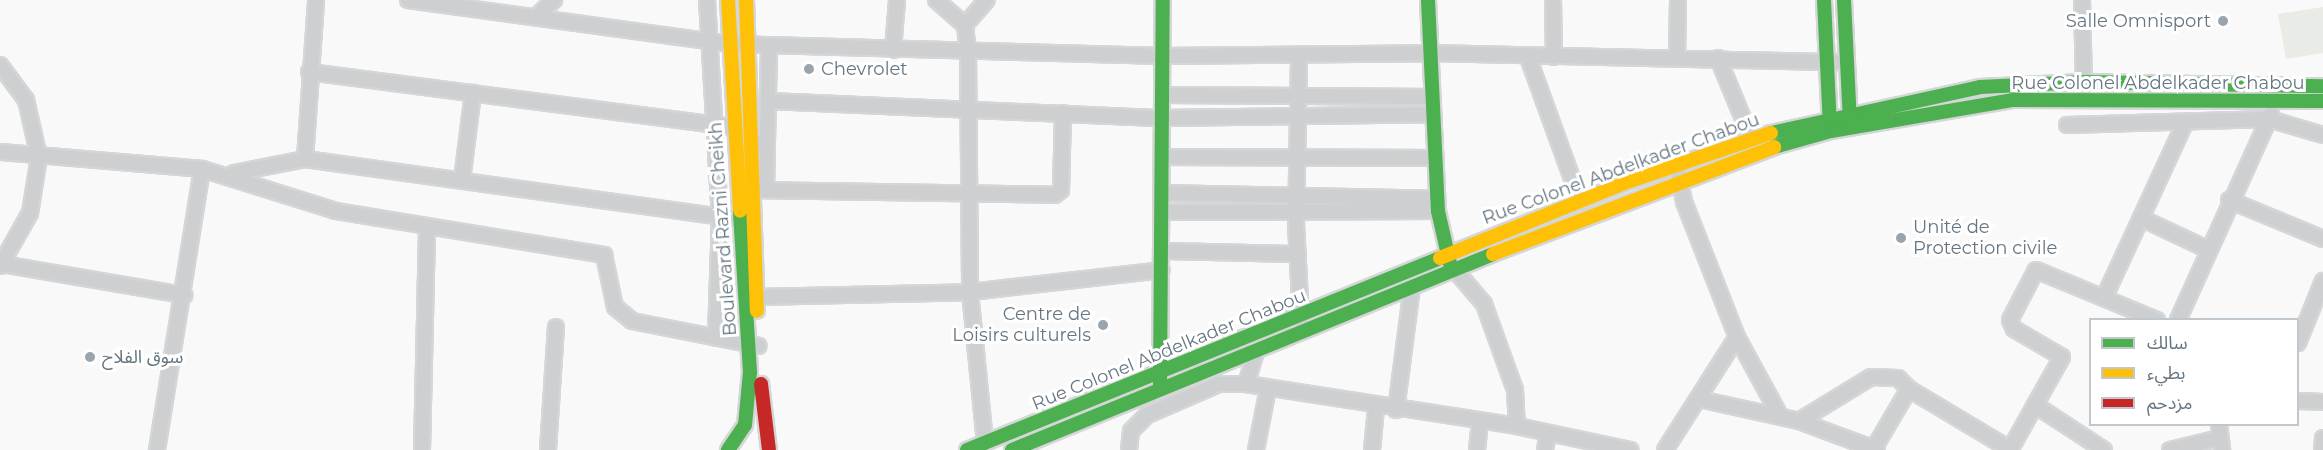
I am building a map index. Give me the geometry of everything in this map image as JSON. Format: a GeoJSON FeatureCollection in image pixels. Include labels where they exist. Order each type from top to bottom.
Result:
{"type":"FeatureCollection","features":[{"type":"Feature","properties":{"kind":"main road","name":"Boulevard Razni Cheikh"},"geometry":{"type":"LineString","coordinates":[[728,0],[738,219],[769,450]]}},
{"type":"Feature","properties":{"kind":"main road","name":"Boulevard Razni Cheikh"},"geometry":{"type":"LineString","coordinates":[[728,450],[749,408],[756,297],[759,190],[751,144],[746,0]]}},
{"type":"Feature","properties":{"kind":"main road"},"geometry":{"type":"LineString","coordinates":[[1162,393],[1158,376],[1162,270],[1163,0]]}},
{"type":"Feature","properties":{"kind":"main road"},"geometry":{"type":"LineString","coordinates":[[1428,0],[1437,205],[1444,255],[1455,270]]}},
{"type":"Feature","properties":{"kind":"main road"},"geometry":{"type":"LineString","coordinates":[[1824,0],[1824,61],[1827,117],[1831,131]]}},
{"type":"Feature","properties":{"kind":"main road"},"geometry":{"type":"LineString","coordinates":[[1844,0],[1844,63],[1847,112],[1851,127]]}},
{"type":"Feature","properties":{"kind":"main road","name":"Rue Colonel Abdelkader Chabou"},"geometry":{"type":"LineString","coordinates":[[967,450],[1158,376],[1444,255],[1580,201],[1751,138],[1827,117],[1980,87],[2084,82],[2323,86]]}},
{"type":"Feature","properties":{"kind":"main road","name":"Rue Colonel Abdelkader Chabou"},"geometry":{"type":"LineString","coordinates":[[1012,450],[1162,393],[1305,335],[1412,287],[1749,154],[1831,131],[1967,106],[2084,99],[2323,101]]}},
{"type":"Feature","properties":{"kind":"street"},"geometry":{"type":"LineString","coordinates":[[305,159],[309,72],[316,0]]}},
{"type":"Feature","properties":{"kind":"street"},"geometry":{"type":"LineString","coordinates":[[408,0],[539,14],[730,44],[1163,56],[1299,58],[1429,53],[1528,57],[1718,58],[1844,63]]}},
{"type":"Feature","properties":{"kind":"street"},"geometry":{"type":"LineString","coordinates":[[539,14],[554,0]]}},
{"type":"Feature","properties":{"kind":"street"},"geometry":{"type":"LineString","coordinates":[[707,0],[720,216],[716,338]]}},
{"type":"Feature","properties":{"kind":"street"},"geometry":{"type":"LineString","coordinates":[[893,50],[897,0]]}},
{"type":"Feature","properties":{"kind":"street"},"geometry":{"type":"LineString","coordinates":[[936,0],[965,25],[968,52],[970,292],[984,443]]}},
{"type":"Feature","properties":{"kind":"street"},"geometry":{"type":"LineString","coordinates":[[965,25],[987,0]]}},
{"type":"Feature","properties":{"kind":"street"},"geometry":{"type":"LineString","coordinates":[[1552,0],[1554,57]]}},
{"type":"Feature","properties":{"kind":"street"},"geometry":{"type":"LineString","coordinates":[[1677,58],[1678,0]]}},
{"type":"Feature","properties":{"kind":"street"},"geometry":{"type":"LineString","coordinates":[[2082,0],[2084,99]]}},
{"type":"Feature","properties":{"kind":"street"},"geometry":{"type":"LineString","coordinates":[[769,45],[767,142],[759,190],[1056,195],[1061,189],[1063,113]]}},
{"type":"Feature","properties":{"kind":"street"},"geometry":{"type":"LineString","coordinates":[[1528,57],[1580,201]]}},
{"type":"Feature","properties":{"kind":"street"},"geometry":{"type":"LineString","coordinates":[[1299,58],[1300,118],[1296,214],[1300,316],[1305,335]]}},
{"type":"Feature","properties":{"kind":"street"},"geometry":{"type":"LineString","coordinates":[[1718,58],[1751,138]]}},
{"type":"Feature","properties":{"kind":"street"},"geometry":{"type":"LineString","coordinates":[[0,65],[26,100],[39,157],[30,213],[1,265],[184,295]]}},
{"type":"Feature","properties":{"kind":"street"},"geometry":{"type":"LineString","coordinates":[[309,72],[734,127]]}},
{"type":"Feature","properties":{"kind":"street"},"geometry":{"type":"LineString","coordinates":[[2179,318],[2229,200],[2269,119],[2279,84]]}},
{"type":"Feature","properties":{"kind":"street"},"geometry":{"type":"LineString","coordinates":[[462,180],[474,93]]}},
{"type":"Feature","properties":{"kind":"street"},"geometry":{"type":"LineString","coordinates":[[1162,95],[1432,97]]}},
{"type":"Feature","properties":{"kind":"street"},"geometry":{"type":"LineString","coordinates":[[769,101],[1162,118],[1300,118],[1432,114]]}},
{"type":"Feature","properties":{"kind":"street"},"geometry":{"type":"LineString","coordinates":[[2067,125],[2269,119],[2323,135]]}},
{"type":"Feature","properties":{"kind":"street"},"geometry":{"type":"LineString","coordinates":[[2104,298],[2185,123]]}},
{"type":"Feature","properties":{"kind":"street"},"geometry":{"type":"LineString","coordinates":[[751,144],[767,142]]}},
{"type":"Feature","properties":{"kind":"street"},"geometry":{"type":"LineString","coordinates":[[0,152],[202,169],[228,174],[336,211],[427,228],[604,255],[610,292],[621,314],[716,338],[754,345]]}},
{"type":"Feature","properties":{"kind":"street"},"geometry":{"type":"LineString","coordinates":[[1162,157],[1435,158]]}},
{"type":"Feature","properties":{"kind":"street"},"geometry":{"type":"LineString","coordinates":[[228,174],[305,159],[738,219]]}},
{"type":"Feature","properties":{"kind":"street"},"geometry":{"type":"LineString","coordinates":[[1676,164],[1680,182],[1737,337],[1780,417]]}},
{"type":"Feature","properties":{"kind":"street"},"geometry":{"type":"LineString","coordinates":[[157,450],[184,295],[202,169]]}},
{"type":"Feature","properties":{"kind":"street"},"geometry":{"type":"LineString","coordinates":[[1161,193],[1297,196],[1437,205]]}},
{"type":"Feature","properties":{"kind":"street"},"geometry":{"type":"LineString","coordinates":[[2229,200],[2323,238]]}},
{"type":"Feature","properties":{"kind":"street"},"geometry":{"type":"LineString","coordinates":[[1161,212],[1296,214],[1437,205]]}},
{"type":"Feature","properties":{"kind":"street"},"geometry":{"type":"LineString","coordinates":[[2141,218],[2207,249]]}},
{"type":"Feature","properties":{"kind":"street"},"geometry":{"type":"LineString","coordinates":[[422,450],[427,228]]}},
{"type":"Feature","properties":{"kind":"street"},"geometry":{"type":"LineString","coordinates":[[1162,251],[1298,254]]}},
{"type":"Feature","properties":{"kind":"street"},"geometry":{"type":"LineString","coordinates":[[756,297],[970,292],[1162,270]]}},
{"type":"Feature","properties":{"kind":"street"},"geometry":{"type":"LineString","coordinates":[[1455,270],[1484,304],[1515,390],[1517,426]]}},
{"type":"Feature","properties":{"kind":"street"},"geometry":{"type":"LineString","coordinates":[[1799,421],[1871,377],[1898,378],[1909,389],[2011,449],[2062,357],[2014,329],[2010,320],[2030,275],[2040,270],[2152,318]]}},
{"type":"Feature","properties":{"kind":"street"},"geometry":{"type":"LineString","coordinates":[[2299,341],[2323,281]]}},
{"type":"Feature","properties":{"kind":"street"},"geometry":{"type":"LineString","coordinates":[[1396,410],[1412,287]]}},
{"type":"Feature","properties":{"kind":"street"},"geometry":{"type":"LineString","coordinates":[[548,450],[556,327]]}},
{"type":"Feature","properties":{"kind":"street"},"geometry":{"type":"LineString","coordinates":[[1665,450],[1737,337]]}},
{"type":"Feature","properties":{"kind":"street"},"geometry":{"type":"LineString","coordinates":[[1246,384],[1255,355]]}},
{"type":"Feature","properties":{"kind":"street"},"geometry":{"type":"LineString","coordinates":[[1129,450],[1131,431],[1147,415],[1219,384],[1246,384],[1376,408],[1517,426],[1630,450]]}},
{"type":"Feature","properties":{"kind":"street"},"geometry":{"type":"LineString","coordinates":[[1256,450],[1268,388]]}},
{"type":"Feature","properties":{"kind":"street"},"geometry":{"type":"LineString","coordinates":[[1699,399],[1799,421],[1875,449],[1909,389]]}},
{"type":"Feature","properties":{"kind":"street"},"geometry":{"type":"LineString","coordinates":[[2299,401],[2323,402]]}},
{"type":"Feature","properties":{"kind":"street"},"geometry":{"type":"LineString","coordinates":[[2035,405],[2104,450]]}},
{"type":"Feature","properties":{"kind":"street"},"geometry":{"type":"LineString","coordinates":[[1372,450],[1376,408]]}},
{"type":"Feature","properties":{"kind":"street"},"geometry":{"type":"LineString","coordinates":[[1477,450],[1480,421]]}},
{"type":"Feature","properties":{"kind":"street"},"geometry":{"type":"LineString","coordinates":[[1545,450],[1548,433]]}},
{"type":"Feature","properties":{"kind":"street"},"geometry":{"type":"LineString","coordinates":[[2170,450],[2220,438]]}},
{"type":"Feature","properties":{"kind":"street"},"geometry":{"type":"LineString","coordinates":[[2322,450],[2323,438]]}},
{"type":"Feature","properties":{"kind":"shaded area"},"geometry":{"type":"Polygon","coordinates":[[[2323,7],[2323,53],[2286,59],[2278,14],[2323,7]]]}},
{"type":"Feature","properties":{"kind":"traffic: fast"},"geometry":{"type":"LineString","coordinates":[[1160,386],[1163,0]]}},
{"type":"Feature","properties":{"kind":"traffic: fast"},"geometry":{"type":"LineString","coordinates":[[1428,0],[1438,211],[1450,264]]}},
{"type":"Feature","properties":{"kind":"traffic: fast"},"geometry":{"type":"LineString","coordinates":[[1824,0],[1830,127]]}},
{"type":"Feature","properties":{"kind":"traffic: fast"},"geometry":{"type":"LineString","coordinates":[[1844,0],[1850,122]]}},
{"type":"Feature","properties":{"kind":"traffic: fast"},"geometry":{"type":"LineString","coordinates":[[1771,133],[1980,87],[2084,82],[2323,86]]}},
{"type":"Feature","properties":{"kind":"traffic: fast"},"geometry":{"type":"LineString","coordinates":[[1774,147],[1831,131],[2013,100],[2323,101]]}},
{"type":"Feature","properties":{"kind":"traffic: fast"},"geometry":{"type":"LineString","coordinates":[[728,450],[745,425],[750,372],[740,211]]}},
{"type":"Feature","properties":{"kind":"traffic: fast"},"geometry":{"type":"LineString","coordinates":[[1012,450],[1493,254]]}},
{"type":"Feature","properties":{"kind":"traffic: fast"},"geometry":{"type":"LineString","coordinates":[[967,450],[1440,258]]}},
{"type":"Feature","properties":{"kind":"traffic: slow"},"geometry":{"type":"LineString","coordinates":[[728,0],[740,211]]}},
{"type":"Feature","properties":{"kind":"traffic: slow"},"geometry":{"type":"LineString","coordinates":[[746,0],[757,311]]}},
{"type":"Feature","properties":{"kind":"traffic: slow"},"geometry":{"type":"LineString","coordinates":[[1440,258],[1630,181],[1771,133]]}},
{"type":"Feature","properties":{"kind":"traffic: slow"},"geometry":{"type":"LineString","coordinates":[[1493,254],[1774,147]]}},
{"type":"Feature","properties":{"kind":"traffic: jam"},"geometry":{"type":"LineString","coordinates":[[761,384],[769,450]]}},
{"type":"Feature","properties":{"kind":"place","name":"Salle Omnisport"},"geometry":{"type":"Point","coordinates":[2223,21]}},
{"type":"Feature","properties":{"kind":"place","name":"Chevrolet"},"geometry":{"type":"Point","coordinates":[809,69]}},
{"type":"Feature","properties":{"kind":"place","name":"Unité de Protection civile"},"geometry":{"type":"Point","coordinates":[1901,238]}},
{"type":"Feature","properties":{"kind":"place","name":"Centre de Loisirs culturels"},"geometry":{"type":"Point","coordinates":[1103,325]}},
{"type":"Feature","properties":{"kind":"place","name":"سوق الفلاح"},"geometry":{"type":"Point","coordinates":[90,357]}}]}
